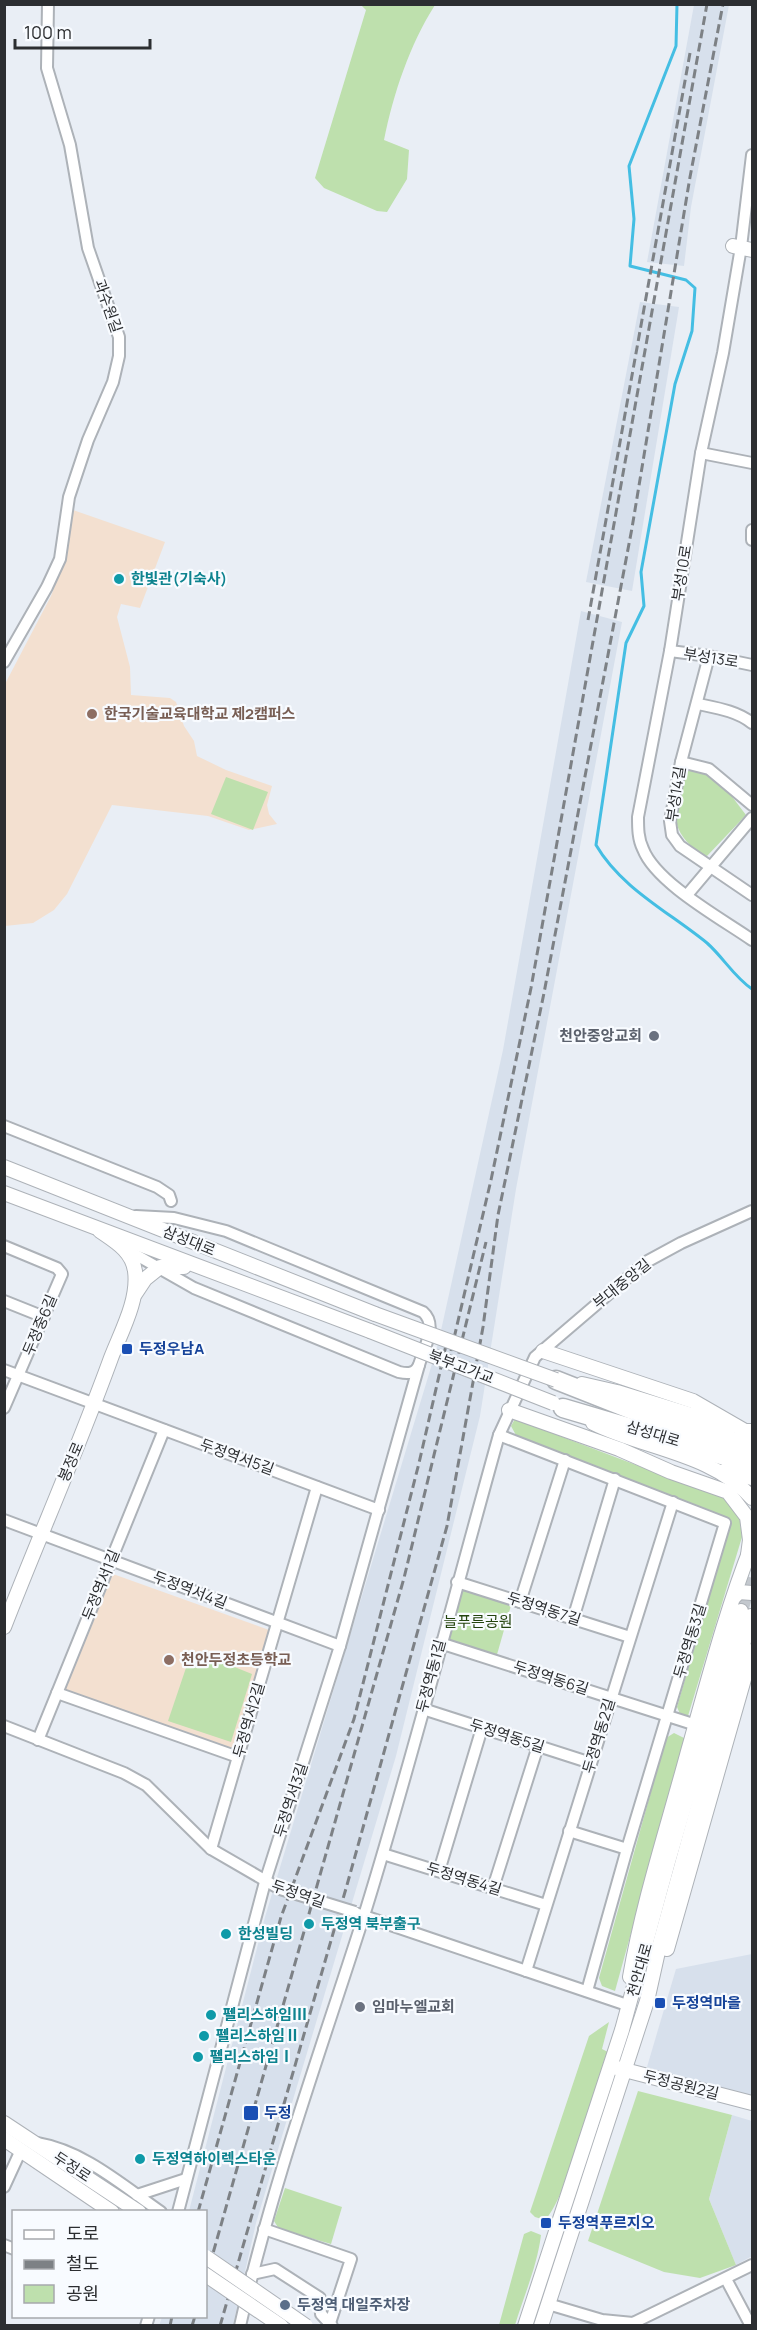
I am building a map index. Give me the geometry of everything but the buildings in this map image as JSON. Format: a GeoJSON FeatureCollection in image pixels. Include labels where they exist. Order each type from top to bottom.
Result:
{"type":"FeatureCollection","features":[{"type":"Feature","properties":{"kind":"highway","name":"삼성대로"},"geometry":{"type":"LineString","coordinates":[[556,1380],[632,1410],[751,1436]]}},
{"type":"Feature","properties":{"kind":"highway","name":"삼성대로"},"geometry":{"type":"LineString","coordinates":[[558,1406],[753,1464]]}},
{"type":"Feature","properties":{"kind":"main road","name":"삼성대로"},"geometry":{"type":"LineString","coordinates":[[4,1167],[375,1314]]}},
{"type":"Feature","properties":{"kind":"main road","name":"삼성대로"},"geometry":{"type":"LineString","coordinates":[[4,1193],[370,1331]]}},
{"type":"Feature","properties":{"kind":"main road"},"geometry":{"type":"LineString","coordinates":[[100,1231],[124,1248],[132,1259],[135,1272],[134,1296]]}},
{"type":"Feature","properties":{"kind":"main road"},"geometry":{"type":"LineString","coordinates":[[134,1296],[145,1279],[160,1267],[201,1269]]}},
{"type":"Feature","properties":{"kind":"main road","name":"봉정로"},"geometry":{"type":"LineString","coordinates":[[4,1627],[94,1404],[134,1296]]}},
{"type":"Feature","properties":{"kind":"main road","name":"북부고가교"},"geometry":{"type":"LineString","coordinates":[[375,1314],[556,1380]]}},
{"type":"Feature","properties":{"kind":"main road","name":"북부고가교"},"geometry":{"type":"LineString","coordinates":[[370,1331],[558,1406],[638,1443],[753,1479]]}},
{"type":"Feature","properties":{"kind":"main road"},"geometry":{"type":"LineString","coordinates":[[539,1354],[693,1401],[751,1436]]}},
{"type":"Feature","properties":{"kind":"main road"},"geometry":{"type":"LineString","coordinates":[[509,1410],[619,1449],[671,1472],[728,1492],[747,1517],[750,1540],[745,1580],[753,1584]]}},
{"type":"Feature","properties":{"kind":"main road"},"geometry":{"type":"LineString","coordinates":[[716,1467],[753,1498]]}},
{"type":"Feature","properties":{"kind":"main road"},"geometry":{"type":"LineString","coordinates":[[622,2030],[624,2004],[648,1895],[696,1725],[748,1558]]}},
{"type":"Feature","properties":{"kind":"main road"},"geometry":{"type":"LineString","coordinates":[[734,1597],[740,1592],[753,1593]]}},
{"type":"Feature","properties":{"kind":"main road","name":"천안대로"},"geometry":{"type":"LineString","coordinates":[[525,2325],[622,2030],[671,1851],[746,1614],[647,2001],[542,2325]]}},
{"type":"Feature","properties":{"kind":"main road"},"geometry":{"type":"LineString","coordinates":[[647,2001],[675,1926],[753,1651]]}},
{"type":"Feature","properties":{"kind":"main road","name":"두정공원2길"},"geometry":{"type":"LineString","coordinates":[[610,2066],[753,2103]]}},
{"type":"Feature","properties":{"kind":"main road","name":"두정로"},"geometry":{"type":"LineString","coordinates":[[4,2123],[135,2204]]}},
{"type":"Feature","properties":{"kind":"main road","name":"두정로"},"geometry":{"type":"LineString","coordinates":[[4,2139],[111,2210]]}},
{"type":"Feature","properties":{"kind":"main road"},"geometry":{"type":"LineString","coordinates":[[207,2258],[306,2325]]}},
{"type":"Feature","properties":{"kind":"main road"},"geometry":{"type":"LineString","coordinates":[[207,2276],[281,2325]]}},
{"type":"Feature","properties":{"kind":"street","name":"과수원길"},"geometry":{"type":"LineString","coordinates":[[4,662],[47,587],[60,559],[69,497],[88,440],[113,382],[119,356],[119,337],[88,248],[70,145],[47,68],[48,4]]}},
{"type":"Feature","properties":{"kind":"street","name":"부성10로"},"geometry":{"type":"LineString","coordinates":[[753,155],[742,248],[723,353],[701,453],[670,651],[638,817],[643,851],[652,866],[664,879],[753,940]]}},
{"type":"Feature","properties":{"kind":"street"},"geometry":{"type":"LineString","coordinates":[[701,453],[753,463]]}},
{"type":"Feature","properties":{"kind":"street"},"geometry":{"type":"LineString","coordinates":[[753,530],[753,540]]}},
{"type":"Feature","properties":{"kind":"street","name":"부성13로"},"geometry":{"type":"LineString","coordinates":[[670,651],[753,665]]}},
{"type":"Feature","properties":{"kind":"street","name":"부성14길"},"geometry":{"type":"LineString","coordinates":[[709,656],[681,762],[670,821],[672,835],[680,846],[753,895]]}},
{"type":"Feature","properties":{"kind":"street"},"geometry":{"type":"LineString","coordinates":[[698,704],[733,712],[753,723]]}},
{"type":"Feature","properties":{"kind":"street"},"geometry":{"type":"LineString","coordinates":[[681,762],[709,770],[753,805]]}},
{"type":"Feature","properties":{"kind":"street"},"geometry":{"type":"LineString","coordinates":[[687,895],[753,818]]}},
{"type":"Feature","properties":{"kind":"street"},"geometry":{"type":"LineString","coordinates":[[4,1126],[157,1188],[169,1195],[171,1201]]}},
{"type":"Feature","properties":{"kind":"street","name":"부대중앙길"},"geometry":{"type":"LineString","coordinates":[[539,1354],[645,1262],[681,1243],[753,1211]]}},
{"type":"Feature","properties":{"kind":"street","name":"두정역서3길"},"geometry":{"type":"LineString","coordinates":[[128,1216],[174,1218],[226,1231],[423,1311],[429,1317],[431,1325],[340,1646],[265,1882],[178,2210]]}},
{"type":"Feature","properties":{"kind":"street","name":"두정중6길"},"geometry":{"type":"LineString","coordinates":[[4,1246],[57,1268],[62,1274],[4,1408]]}},
{"type":"Feature","properties":{"kind":"street"},"geometry":{"type":"LineString","coordinates":[[124,1248],[194,1288],[399,1372],[409,1374],[419,1365]]}},
{"type":"Feature","properties":{"kind":"street"},"geometry":{"type":"LineString","coordinates":[[4,1301],[44,1317]]}},
{"type":"Feature","properties":{"kind":"street","name":"두정역동1길"},"geometry":{"type":"LineString","coordinates":[[240,2325],[264,2229],[359,1914],[382,1854],[499,1435],[509,1410],[539,1354]]}},
{"type":"Feature","properties":{"kind":"street","name":"두정역서5길"},"geometry":{"type":"LineString","coordinates":[[4,1370],[379,1510]]}},
{"type":"Feature","properties":{"kind":"street"},"geometry":{"type":"LineString","coordinates":[[399,1372],[409,1379],[412,1392]]}},
{"type":"Feature","properties":{"kind":"street","name":"두정역서1길"},"geometry":{"type":"LineString","coordinates":[[38,1740],[164,1430]]}},
{"type":"Feature","properties":{"kind":"street","name":"두정역동3길"},"geometry":{"type":"LineString","coordinates":[[499,1435],[725,1523],[587,1991]]}},
{"type":"Feature","properties":{"kind":"street"},"geometry":{"type":"LineString","coordinates":[[520,1602],[565,1460]]}},
{"type":"Feature","properties":{"kind":"street"},"geometry":{"type":"LineString","coordinates":[[573,1619],[615,1479]]}},
{"type":"Feature","properties":{"kind":"street","name":"두정역서2길"},"geometry":{"type":"LineString","coordinates":[[211,1850],[317,1487]]}},
{"type":"Feature","properties":{"kind":"street","name":"두정역동2길"},"geometry":{"type":"LineString","coordinates":[[525,1971],[673,1502]]}},
{"type":"Feature","properties":{"kind":"street","name":"두정역서4길"},"geometry":{"type":"LineString","coordinates":[[4,1520],[340,1646]]}},
{"type":"Feature","properties":{"kind":"street","name":"두정역동7길"},"geometry":{"type":"LineString","coordinates":[[457,1582],[630,1637]]}},
{"type":"Feature","properties":{"kind":"street","name":"두정역동6길"},"geometry":{"type":"LineString","coordinates":[[440,1643],[696,1725]]}},
{"type":"Feature","properties":{"kind":"street"},"geometry":{"type":"LineString","coordinates":[[57,1693],[238,1757]]}},
{"type":"Feature","properties":{"kind":"street","name":"두정역동5길"},"geometry":{"type":"LineString","coordinates":[[423,1709],[591,1763]]}},
{"type":"Feature","properties":{"kind":"street","name":"두정역길"},"geometry":{"type":"LineString","coordinates":[[4,1726],[124,1773],[146,1785],[211,1850],[280,1889],[624,2004]]}},
{"type":"Feature","properties":{"kind":"street"},"geometry":{"type":"LineString","coordinates":[[439,1871],[482,1728]]}},
{"type":"Feature","properties":{"kind":"street"},"geometry":{"type":"LineString","coordinates":[[493,1888],[538,1746]]}},
{"type":"Feature","properties":{"kind":"street"},"geometry":{"type":"LineString","coordinates":[[569,1830],[627,1849]]}},
{"type":"Feature","properties":{"kind":"street","name":"두정역동4길"},"geometry":{"type":"LineString","coordinates":[[382,1854],[546,1905]]}},
{"type":"Feature","properties":{"kind":"street"},"geometry":{"type":"LineString","coordinates":[[4,2187],[21,2150]]}},
{"type":"Feature","properties":{"kind":"street"},"geometry":{"type":"LineString","coordinates":[[135,2204],[186,2179]]}},
{"type":"Feature","properties":{"kind":"street"},"geometry":{"type":"LineString","coordinates":[[135,2204],[157,2210]]}},
{"type":"Feature","properties":{"kind":"street"},"geometry":{"type":"LineString","coordinates":[[264,2229],[351,2259],[330,2325]]}},
{"type":"Feature","properties":{"kind":"street"},"geometry":{"type":"LineString","coordinates":[[548,2304],[602,2320],[633,2323],[753,2265]]}},
{"type":"Feature","properties":{"kind":"street"},"geometry":{"type":"LineString","coordinates":[[252,2274],[275,2269],[320,2298],[321,2314],[330,2325]]}},
{"type":"Feature","properties":{"kind":"street"},"geometry":{"type":"LineString","coordinates":[[726,2279],[751,2325]]}},
{"type":"Feature","properties":{"kind":"shaded area"},"geometry":{"type":"Polygon","coordinates":[[[694,5],[729,5],[691,207],[684,266],[647,262],[694,5]]]}},
{"type":"Feature","properties":{"kind":"shaded area"},"geometry":{"type":"Polygon","coordinates":[[[640,302],[679,307],[632,591],[586,582],[640,302]]]}},
{"type":"Feature","properties":{"kind":"shaded area","name":"한국기술교육대학교 제2캠퍼스"},"geometry":{"type":"Polygon","coordinates":[[[73,510],[165,542],[140,608],[121,604],[117,617],[130,667],[131,695],[170,698],[176,702],[184,726],[194,741],[197,756],[226,770],[272,786],[267,805],[269,814],[277,824],[249,830],[208,816],[112,805],[67,894],[54,910],[33,923],[5,926],[5,684],[51,596],[67,553],[73,510]]]}},
{"type":"Feature","properties":{"kind":"shaded area"},"geometry":{"type":"Polygon","coordinates":[[[581,611],[622,622],[516,1189],[480,1416],[396,1756],[256,2223],[233,2325],[159,2326],[162,2318],[207,2318],[207,2210],[189,2210],[265,1917],[438,1344],[503,1050],[581,611]]]}},
{"type":"Feature","properties":{"kind":"shaded area","name":"천안두정초등학교"},"geometry":{"type":"Polygon","coordinates":[[[113,1574],[269,1630],[235,1749],[65,1690],[113,1574]]]}},
{"type":"Feature","properties":{"kind":"shaded area"},"geometry":{"type":"Polygon","coordinates":[[[752,1954],[752,2098],[647,2067],[676,1969],[752,1954]]]}},
{"type":"Feature","properties":{"kind":"shaded area"},"geometry":{"type":"Polygon","coordinates":[[[732,2115],[752,2121],[752,2256],[736,2265],[709,2199],[732,2115]]]}},
{"type":"Feature","properties":{"kind":"green space"},"geometry":{"type":"Polygon","coordinates":[[[361,5],[435,5],[410,53],[384,140],[409,150],[407,179],[387,212],[377,211],[324,188],[315,178],[366,10],[361,5]]]}},
{"type":"Feature","properties":{"kind":"green space"},"geometry":{"type":"Polygon","coordinates":[[[687,768],[702,770],[727,790],[746,815],[707,856],[702,855],[691,846],[678,828],[677,801],[684,770],[687,768]]]}},
{"type":"Feature","properties":{"kind":"green space"},"geometry":{"type":"Polygon","coordinates":[[[226,777],[268,792],[253,830],[211,814],[226,777]]]}},
{"type":"Feature","properties":{"kind":"green space"},"geometry":{"type":"Polygon","coordinates":[[[515,1419],[731,1501],[739,1514],[742,1537],[688,1716],[680,1714],[677,1707],[731,1521],[517,1437],[511,1426],[515,1419]]]}},
{"type":"Feature","properties":{"kind":"green space","name":"늘푸른공원"},"geometry":{"type":"Polygon","coordinates":[[[460,1585],[512,1602],[496,1658],[444,1641],[460,1585]]]}},
{"type":"Feature","properties":{"kind":"green space"},"geometry":{"type":"Polygon","coordinates":[[[197,1652],[252,1674],[231,1742],[168,1721],[190,1656],[197,1652]]]}},
{"type":"Feature","properties":{"kind":"green space"},"geometry":{"type":"Polygon","coordinates":[[[674,1733],[684,1738],[684,1741],[615,1991],[602,1986],[599,1978],[666,1738],[674,1733]]]}},
{"type":"Feature","properties":{"kind":"green space"},"geometry":{"type":"Polygon","coordinates":[[[609,2022],[602,2049],[608,2052],[571,2167],[562,2190],[545,2220],[535,2217],[530,2212],[589,2036],[609,2022]]]}},
{"type":"Feature","properties":{"kind":"green space"},"geometry":{"type":"Polygon","coordinates":[[[638,2091],[732,2115],[709,2199],[736,2265],[700,2278],[664,2272],[588,2241],[638,2091]]]}},
{"type":"Feature","properties":{"kind":"green space"},"geometry":{"type":"Polygon","coordinates":[[[285,2188],[342,2207],[331,2244],[279,2229],[274,2221],[285,2188]]]}},
{"type":"Feature","properties":{"kind":"green space"},"geometry":{"type":"Polygon","coordinates":[[[531,2231],[541,2235],[539,2247],[515,2325],[499,2325],[524,2234],[531,2231]]]}},
{"type":"Feature","properties":{"kind":"waterway"},"geometry":{"type":"LineString","coordinates":[[677,4],[676,46],[629,166],[634,219],[630,266],[686,280],[695,288],[692,331],[675,384],[641,572],[644,606],[626,643],[596,845],[606,860],[632,887],[707,943],[752,989]]}},
{"type":"Feature","properties":{"kind":"tunnel"},"geometry":{"type":"LineString","coordinates":[[741,1611],[752,1574]]}},
{"type":"Feature","properties":{"kind":"railway"},"geometry":{"type":"LineString","coordinates":[[451,1351],[491,1180],[531,988],[707,4]]}},
{"type":"Feature","properties":{"kind":"railway"},"geometry":{"type":"LineString","coordinates":[[220,2326],[447,1526],[483,1327],[498,1215],[544,993],[632,528],[690,177],[723,4]]}},
{"type":"Feature","properties":{"kind":"railway"},"geometry":{"type":"LineString","coordinates":[[588,620],[690,53]]}},
{"type":"Feature","properties":{"kind":"railway"},"geometry":{"type":"LineString","coordinates":[[207,2274],[404,1578],[486,1242]]}},
{"type":"Feature","properties":{"kind":"railway"},"geometry":{"type":"LineString","coordinates":[[199,2210],[281,1917],[354,1719],[419,1463],[447,1341]]}},
{"type":"Feature","properties":{"kind":"railway"},"geometry":{"type":"LineString","coordinates":[[170,2326],[172,2318]]}},
{"type":"Feature","properties":{"kind":"railway"},"geometry":{"type":"LineString","coordinates":[[192,2326],[194,2318]]}},
{"type":"Feature","properties":{"kind":"place","name":"한빛관(기숙사)"},"geometry":{"type":"Point","coordinates":[119,579]}},
{"type":"Feature","properties":{"kind":"place","name":"한국기술교육대학교 제2캠퍼스"},"geometry":{"type":"Point","coordinates":[92,714]}},
{"type":"Feature","properties":{"kind":"place","name":"천안중앙교회"},"geometry":{"type":"Point","coordinates":[654,1036]}},
{"type":"Feature","properties":{"kind":"place","name":"두정우남A"},"geometry":{"type":"Point","coordinates":[127,1349]}},
{"type":"Feature","properties":{"kind":"place","name":"천안두정초등학교"},"geometry":{"type":"Point","coordinates":[169,1660]}},
{"type":"Feature","properties":{"kind":"place","name":"두정역 북부출구"},"geometry":{"type":"Point","coordinates":[309,1924]}},
{"type":"Feature","properties":{"kind":"place","name":"한성빌딩"},"geometry":{"type":"Point","coordinates":[226,1934]}},
{"type":"Feature","properties":{"kind":"place","name":"두정역마을"},"geometry":{"type":"Point","coordinates":[660,2003]}},
{"type":"Feature","properties":{"kind":"place","name":"임마누엘교회"},"geometry":{"type":"Point","coordinates":[360,2007]}},
{"type":"Feature","properties":{"kind":"place","name":"펠리스하임Ⅲ"},"geometry":{"type":"Point","coordinates":[211,2015]}},
{"type":"Feature","properties":{"kind":"place","name":"펠리스하임Ⅱ"},"geometry":{"type":"Point","coordinates":[204,2036]}},
{"type":"Feature","properties":{"kind":"place","name":"펠리스하임Ⅰ"},"geometry":{"type":"Point","coordinates":[198,2057]}},
{"type":"Feature","properties":{"kind":"place","name":"두정"},"geometry":{"type":"Point","coordinates":[251,2113]}},
{"type":"Feature","properties":{"kind":"place","name":"두정역하이렉스타운"},"geometry":{"type":"Point","coordinates":[140,2159]}},
{"type":"Feature","properties":{"kind":"place","name":"두정역푸르지오"},"geometry":{"type":"Point","coordinates":[546,2223]}},
{"type":"Feature","properties":{"kind":"place","name":"두정역 대일주차장"},"geometry":{"type":"Point","coordinates":[285,2305]}}]}
